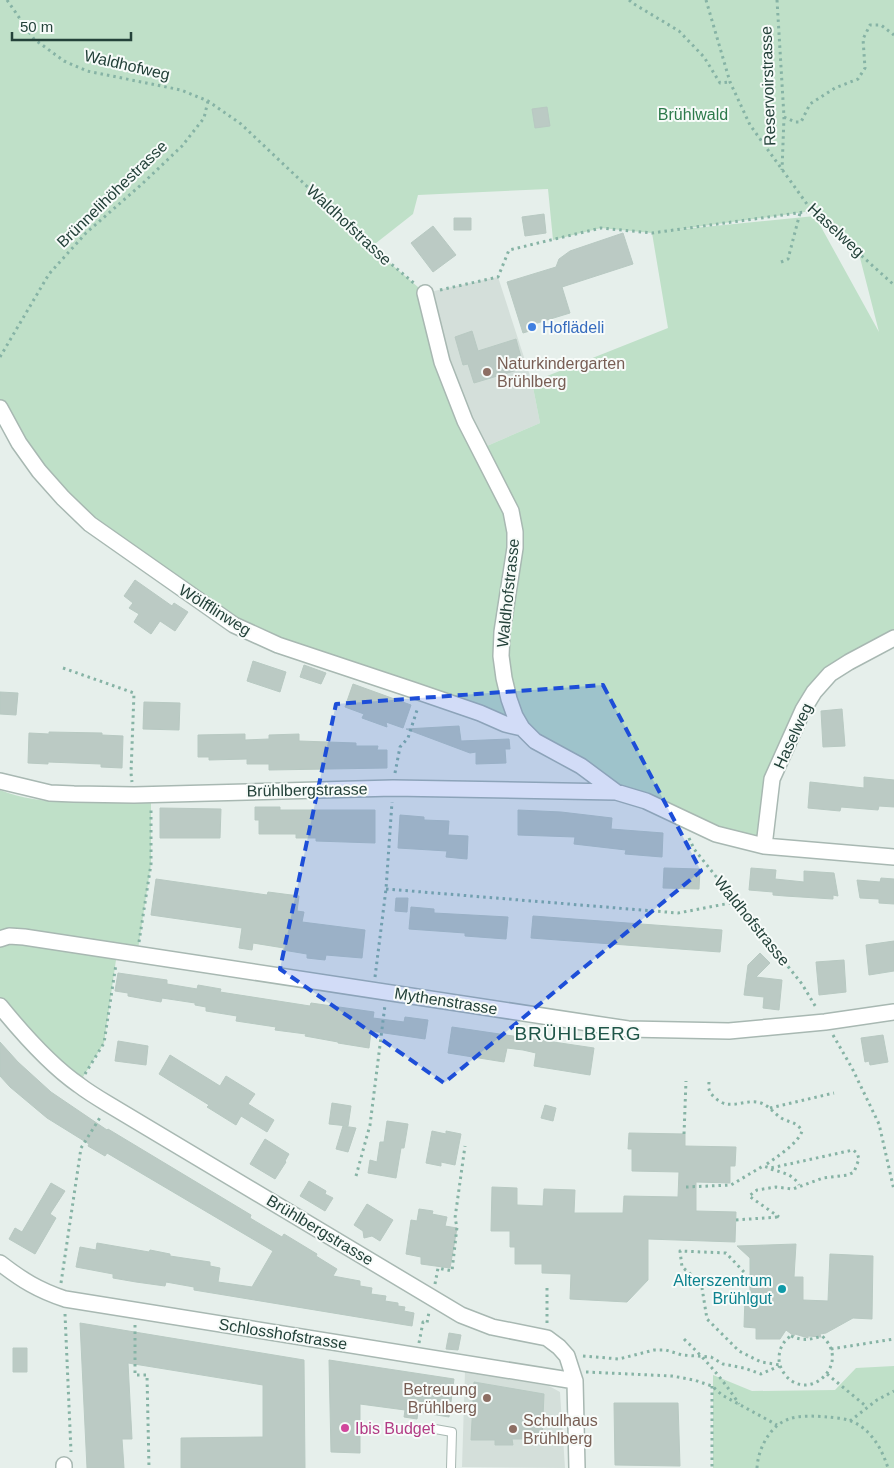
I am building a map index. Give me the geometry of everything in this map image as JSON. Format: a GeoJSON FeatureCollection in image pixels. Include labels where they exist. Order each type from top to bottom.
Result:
{"type":"FeatureCollection","features":[{"type":"Feature","properties":{"kind":"street","name":"Waldhofstrasse"},"geometry":{"type":"LineString","coordinates":[[425,293],[445,370],[465,421],[511,511],[515,532],[515,548],[502,632],[501,656],[504,678],[515,716],[522,728],[535,741],[581,766],[616,792],[646,801],[679,818]]}},
{"type":"Feature","properties":{"kind":"street","name":"Wölfflinweg"},"geometry":{"type":"LineString","coordinates":[[0,408],[19,443],[39,471],[90,524],[234,625],[278,645],[505,724],[522,728]]}},
{"type":"Feature","properties":{"kind":"street","name":"Haselweg"},"geometry":{"type":"LineString","coordinates":[[764,846],[772,779],[803,710],[814,692],[830,674],[894,638]]}},
{"type":"Feature","properties":{"kind":"street","name":"Brühlbergstrasse"},"geometry":{"type":"LineString","coordinates":[[0,780],[50,793],[134,794],[392,788],[616,792]]}},
{"type":"Feature","properties":{"kind":"street"},"geometry":{"type":"LineString","coordinates":[[679,818],[716,834],[764,846],[894,857]]}},
{"type":"Feature","properties":{"kind":"street","name":"Mythenstrasse"},"geometry":{"type":"LineString","coordinates":[[0,939],[9,936],[24,937],[137,956],[628,1029],[729,1030],[825,1022],[894,1012]]}},
{"type":"Feature","properties":{"kind":"street","name":"Brühlbergstrasse"},"geometry":{"type":"LineString","coordinates":[[0,1006],[16,1026],[59,1068],[78,1085],[108,1104],[462,1315],[492,1327],[547,1338],[558,1346],[567,1356],[574,1376],[577,1468]]}},
{"type":"Feature","properties":{"kind":"street","name":"Schlosshofstrasse"},"geometry":{"type":"LineString","coordinates":[[0,1263],[21,1280],[43,1292],[63,1292],[574,1376]]}},
{"type":"Feature","properties":{"kind":"lane"},"geometry":{"type":"LineString","coordinates":[[435,1429],[452,1432],[451,1468]]}},
{"type":"Feature","properties":{"kind":"path","name":"Waldhofweg"},"geometry":{"type":"LineString","coordinates":[[6,0],[34,39],[64,61],[87,71],[181,90],[208,101]]}},
{"type":"Feature","properties":{"kind":"path"},"geometry":{"type":"LineString","coordinates":[[629,0],[679,31],[704,56],[720,83],[730,82]]}},
{"type":"Feature","properties":{"kind":"path","name":"Haselweg"},"geometry":{"type":"LineString","coordinates":[[706,0],[730,82],[750,125],[812,211],[894,285]]}},
{"type":"Feature","properties":{"kind":"path","name":"Reservoirstrasse"},"geometry":{"type":"LineString","coordinates":[[777,0],[784,117],[782,171]]}},
{"type":"Feature","properties":{"kind":"path"},"geometry":{"type":"LineString","coordinates":[[784,117],[795,122],[801,122],[810,104],[835,88],[858,79],[866,68],[863,39],[870,24],[881,24],[894,36]]}},
{"type":"Feature","properties":{"kind":"path","name":"Waldhofstrasse"},"geometry":{"type":"LineString","coordinates":[[208,101],[241,124],[371,247],[425,293]]}},
{"type":"Feature","properties":{"kind":"path","name":"Brünnelihöhestrasse"},"geometry":{"type":"LineString","coordinates":[[0,357],[49,274],[86,233],[182,146],[204,118],[208,101]]}},
{"type":"Feature","properties":{"kind":"path"},"geometry":{"type":"LineString","coordinates":[[425,293],[498,277],[509,250],[600,228],[652,233],[812,211]]}},
{"type":"Feature","properties":{"kind":"path"},"geometry":{"type":"LineString","coordinates":[[782,262],[788,259],[800,213]]}},
{"type":"Feature","properties":{"kind":"path"},"geometry":{"type":"LineString","coordinates":[[63,668],[134,693],[131,773]]}},
{"type":"Feature","properties":{"kind":"path"},"geometry":{"type":"LineString","coordinates":[[356,1176],[370,1125],[392,788],[400,747],[408,738],[423,694]]}},
{"type":"Feature","properties":{"kind":"path"},"geometry":{"type":"LineString","coordinates":[[137,956],[151,864],[151,793]]}},
{"type":"Feature","properties":{"kind":"path","name":"Waldhofstrasse"},"geometry":{"type":"LineString","coordinates":[[679,818],[694,849],[802,984],[852,1068],[879,1124],[894,1190]]}},
{"type":"Feature","properties":{"kind":"path"},"geometry":{"type":"LineString","coordinates":[[386,889],[678,913],[736,902]]}},
{"type":"Feature","properties":{"kind":"path"},"geometry":{"type":"LineString","coordinates":[[78,1085],[104,1043],[117,952]]}},
{"type":"Feature","properties":{"kind":"path"},"geometry":{"type":"LineString","coordinates":[[684,1134],[686,1080]]}},
{"type":"Feature","properties":{"kind":"path"},"geometry":{"type":"LineString","coordinates":[[686,1187],[730,1185],[763,1166],[796,1141],[802,1131],[799,1126],[774,1114],[770,1108],[762,1103],[748,1101],[726,1104],[720,1102],[709,1090],[709,1082]]}},
{"type":"Feature","properties":{"kind":"path"},"geometry":{"type":"LineString","coordinates":[[770,1108],[834,1093]]}},
{"type":"Feature","properties":{"kind":"path"},"geometry":{"type":"LineString","coordinates":[[64,1467],[72,1457],[63,1292],[81,1148],[108,1104]]}},
{"type":"Feature","properties":{"kind":"path"},"geometry":{"type":"LineString","coordinates":[[432,1297],[438,1268],[452,1271],[457,1227],[455,1218],[466,1146]]}},
{"type":"Feature","properties":{"kind":"path"},"geometry":{"type":"LineString","coordinates":[[736,1220],[779,1217],[749,1196],[757,1190],[776,1187],[793,1189],[823,1178],[848,1174],[854,1172],[859,1160],[857,1153],[853,1150],[770,1168]]}},
{"type":"Feature","properties":{"kind":"path"},"geometry":{"type":"LineString","coordinates":[[763,1166],[790,1175],[795,1178],[800,1186]]}},
{"type":"Feature","properties":{"kind":"path"},"geometry":{"type":"LineString","coordinates":[[744,1272],[726,1254],[680,1251],[682,1267],[693,1276],[702,1288],[707,1319],[739,1352],[761,1362],[780,1366]]}},
{"type":"Feature","properties":{"kind":"path"},"geometry":{"type":"LineString","coordinates":[[546,1326],[547,1286]]}},
{"type":"Feature","properties":{"kind":"path"},"geometry":{"type":"LineString","coordinates":[[422,1328],[423,1322],[427,1323],[429,1312]]}},
{"type":"Feature","properties":{"kind":"path"},"geometry":{"type":"LineString","coordinates":[[791,1336],[809,1340],[822,1336],[831,1349],[833,1358],[827,1374],[812,1384],[803,1385],[787,1378],[780,1366],[779,1353],[782,1345],[791,1336]]}},
{"type":"Feature","properties":{"kind":"path"},"geometry":{"type":"LineString","coordinates":[[684,1339],[723,1380],[739,1404]]}},
{"type":"Feature","properties":{"kind":"path"},"geometry":{"type":"LineString","coordinates":[[831,1349],[894,1339]]}},
{"type":"Feature","properties":{"kind":"path"},"geometry":{"type":"LineString","coordinates":[[135,1341],[135,1375],[147,1375],[149,1468]]}},
{"type":"Feature","properties":{"kind":"path"},"geometry":{"type":"LineString","coordinates":[[579,1356],[619,1359],[654,1350],[666,1350],[682,1355],[711,1357],[723,1364],[761,1374],[780,1366]]}},
{"type":"Feature","properties":{"kind":"path"},"geometry":{"type":"LineString","coordinates":[[827,1374],[867,1407]]}},
{"type":"Feature","properties":{"kind":"path"},"geometry":{"type":"LineString","coordinates":[[574,1376],[672,1376],[694,1380],[712,1386],[722,1395],[778,1425]]}},
{"type":"Feature","properties":{"kind":"path"},"geometry":{"type":"LineString","coordinates":[[712,1386],[712,1468]]}},
{"type":"Feature","properties":{"kind":"path"},"geometry":{"type":"LineString","coordinates":[[850,1421],[867,1407],[894,1391]]}},
{"type":"Feature","properties":{"kind":"path"},"geometry":{"type":"LineString","coordinates":[[757,1468],[762,1444],[778,1425],[790,1418],[819,1417],[850,1421],[868,1432],[882,1452],[888,1468]]}},
{"type":"Feature","properties":{"kind":"highlighted area"},"geometry":{"type":"Polygon","coordinates":[[[603,685],[701,871],[444,1083],[280,969],[336,704],[603,685]]]}},
{"type":"Feature","properties":{"kind":"shaded area","name":"Naturkindergarten Brühlberg"},"geometry":{"type":"Polygon","coordinates":[[[498,277],[532,382],[540,423],[480,449],[425,293],[498,277]]]}},
{"type":"Feature","properties":{"kind":"shaded area","name":"Schulhaus Brühlberg"},"geometry":{"type":"Polygon","coordinates":[[[465,1371],[549,1386],[560,1392],[565,1468],[462,1467],[465,1371]]]}},
{"type":"Feature","properties":{"kind":"green space","name":"Brühlwald"},"geometry":{"type":"Polygon","coordinates":[[[0,0],[894,0],[894,638],[830,674],[772,779],[764,846],[679,817],[535,741],[256,635],[63,498],[0,408],[0,0]],[[548,189],[418,195],[413,214],[371,247],[425,293],[480,449],[540,423],[532,382],[668,328],[652,233],[601,228],[553,240],[548,189]],[[812,211],[674,230],[815,216],[879,332],[857,246],[812,211]]]}},
{"type":"Feature","properties":{"kind":"green space"},"geometry":{"type":"Polygon","coordinates":[[[0,790],[37,800],[75,802],[151,793],[151,864],[137,956],[117,953],[104,1043],[78,1085],[0,1006],[0,790]]]}},
{"type":"Feature","properties":{"kind":"green space"},"geometry":{"type":"Polygon","coordinates":[[[894,1366],[894,1468],[713,1468],[713,1375],[752,1391],[835,1390],[856,1368],[894,1366]]]}},
{"type":"Feature","properties":{"kind":"building"},"geometry":{"type":"Polygon","coordinates":[[[547,107],[550,126],[535,128],[532,109],[547,107]]]}},
{"type":"Feature","properties":{"kind":"building"},"geometry":{"type":"Polygon","coordinates":[[[544,214],[546,233],[525,236],[522,217],[544,214]]]}},
{"type":"Feature","properties":{"kind":"building"},"geometry":{"type":"Polygon","coordinates":[[[454,218],[471,218],[471,230],[454,230],[454,218]]]}},
{"type":"Feature","properties":{"kind":"building"},"geometry":{"type":"Polygon","coordinates":[[[433,226],[456,255],[433,272],[411,243],[433,226]]]}},
{"type":"Feature","properties":{"kind":"building"},"geometry":{"type":"Polygon","coordinates":[[[623,233],[633,264],[562,287],[570,313],[534,324],[536,329],[523,333],[507,282],[556,267],[559,259],[570,251],[623,233]]]}},
{"type":"Feature","properties":{"kind":"building"},"geometry":{"type":"Polygon","coordinates":[[[472,331],[478,351],[516,339],[524,368],[474,383],[468,364],[463,365],[455,337],[472,331]]]}},
{"type":"Feature","properties":{"kind":"building"},"geometry":{"type":"Polygon","coordinates":[[[135,580],[172,606],[174,603],[188,612],[175,631],[160,621],[151,634],[134,622],[139,614],[129,608],[133,603],[124,596],[135,580]]]}},
{"type":"Feature","properties":{"kind":"building"},"geometry":{"type":"Polygon","coordinates":[[[253,661],[286,672],[280,692],[247,681],[253,661]]]}},
{"type":"Feature","properties":{"kind":"building"},"geometry":{"type":"Polygon","coordinates":[[[304,665],[326,673],[321,684],[300,677],[304,665]]]}},
{"type":"Feature","properties":{"kind":"building"},"geometry":{"type":"Polygon","coordinates":[[[353,684],[411,705],[403,728],[386,722],[387,727],[362,718],[364,714],[345,707],[353,684]]]}},
{"type":"Feature","properties":{"kind":"building"},"geometry":{"type":"Polygon","coordinates":[[[0,692],[18,693],[16,715],[0,714],[0,692]]]}},
{"type":"Feature","properties":{"kind":"building"},"geometry":{"type":"Polygon","coordinates":[[[144,702],[180,703],[179,730],[143,729],[144,702]]]}},
{"type":"Feature","properties":{"kind":"building"},"geometry":{"type":"Polygon","coordinates":[[[842,709],[845,746],[823,747],[821,711],[842,709]]]}},
{"type":"Feature","properties":{"kind":"building"},"geometry":{"type":"Polygon","coordinates":[[[459,726],[461,741],[509,739],[510,749],[505,749],[506,763],[476,764],[476,752],[470,753],[406,729],[459,726]]]}},
{"type":"Feature","properties":{"kind":"building"},"geometry":{"type":"Polygon","coordinates":[[[49,732],[102,733],[102,735],[123,736],[122,768],[101,767],[101,764],[28,763],[29,733],[49,734],[49,732]]]}},
{"type":"Feature","properties":{"kind":"building"},"geometry":{"type":"Polygon","coordinates":[[[245,734],[245,740],[269,739],[269,735],[299,734],[299,741],[356,743],[356,746],[378,746],[377,750],[387,750],[387,768],[269,770],[269,764],[247,764],[247,759],[209,760],[209,757],[198,757],[198,735],[245,734]]]}},
{"type":"Feature","properties":{"kind":"building"},"geometry":{"type":"Polygon","coordinates":[[[864,777],[894,780],[894,807],[879,806],[878,810],[841,807],[840,811],[808,808],[810,782],[864,788],[864,777]]]}},
{"type":"Feature","properties":{"kind":"building"},"geometry":{"type":"Polygon","coordinates":[[[255,807],[280,807],[280,810],[375,810],[375,843],[316,841],[316,838],[296,838],[296,834],[259,834],[259,820],[255,820],[255,807]]]}},
{"type":"Feature","properties":{"kind":"building"},"geometry":{"type":"Polygon","coordinates":[[[160,808],[221,809],[220,838],[160,838],[160,808]]]}},
{"type":"Feature","properties":{"kind":"building"},"geometry":{"type":"Polygon","coordinates":[[[518,810],[561,812],[612,818],[611,829],[663,833],[662,857],[625,854],[626,850],[574,844],[575,837],[518,835],[518,810]]]}},
{"type":"Feature","properties":{"kind":"building"},"geometry":{"type":"Polygon","coordinates":[[[400,815],[424,817],[424,820],[449,821],[448,835],[468,836],[467,859],[446,857],[447,851],[398,848],[400,815]]]}},
{"type":"Feature","properties":{"kind":"building"},"geometry":{"type":"Polygon","coordinates":[[[664,868],[700,869],[699,889],[663,888],[664,868]]]}},
{"type":"Feature","properties":{"kind":"building"},"geometry":{"type":"Polygon","coordinates":[[[751,868],[776,870],[775,879],[804,882],[804,871],[834,873],[838,896],[833,895],[833,899],[785,896],[773,895],[773,892],[749,890],[751,868]]]}},
{"type":"Feature","properties":{"kind":"building"},"geometry":{"type":"Polygon","coordinates":[[[881,878],[894,879],[894,904],[879,903],[879,899],[860,898],[857,880],[880,882],[881,878]]]}},
{"type":"Feature","properties":{"kind":"building"},"geometry":{"type":"Polygon","coordinates":[[[156,879],[267,895],[268,892],[299,896],[297,911],[304,912],[302,922],[365,930],[362,958],[326,955],[325,960],[307,958],[307,954],[253,943],[252,950],[239,948],[242,928],[151,915],[156,879]]]}},
{"type":"Feature","properties":{"kind":"building"},"geometry":{"type":"Polygon","coordinates":[[[396,898],[408,898],[407,912],[395,911],[396,898]]]}},
{"type":"Feature","properties":{"kind":"building"},"geometry":{"type":"Polygon","coordinates":[[[411,907],[434,909],[434,913],[508,917],[506,939],[465,936],[465,933],[409,929],[411,907]]]}},
{"type":"Feature","properties":{"kind":"building"},"geometry":{"type":"Polygon","coordinates":[[[533,916],[722,930],[720,952],[531,938],[533,916]]]}},
{"type":"Feature","properties":{"kind":"building"},"geometry":{"type":"Polygon","coordinates":[[[894,941],[894,971],[869,975],[866,945],[894,941]]]}},
{"type":"Feature","properties":{"kind":"building"},"geometry":{"type":"Polygon","coordinates":[[[760,953],[770,963],[756,977],[782,980],[779,1010],[763,1008],[764,997],[744,995],[748,965],[760,953]]]}},
{"type":"Feature","properties":{"kind":"building"},"geometry":{"type":"Polygon","coordinates":[[[844,960],[846,992],[819,995],[816,962],[844,960]]]}},
{"type":"Feature","properties":{"kind":"building"},"geometry":{"type":"Polygon","coordinates":[[[118,973],[167,980],[167,984],[197,989],[198,985],[221,989],[220,992],[310,1006],[311,1003],[374,1012],[373,1018],[404,1022],[405,1017],[428,1020],[425,1039],[371,1031],[369,1048],[305,1036],[306,1034],[275,1030],[276,1027],[236,1021],[237,1016],[206,1011],[206,1007],[195,1005],[195,1003],[162,998],[161,1002],[128,996],[128,993],[115,991],[118,973]]]}},
{"type":"Feature","properties":{"kind":"building"},"geometry":{"type":"Polygon","coordinates":[[[452,1027],[594,1048],[590,1075],[534,1066],[536,1053],[523,1050],[507,1048],[504,1062],[448,1053],[452,1027]]]}},
{"type":"Feature","properties":{"kind":"building"},"geometry":{"type":"Polygon","coordinates":[[[883,1035],[888,1062],[870,1065],[869,1061],[865,1062],[861,1038],[883,1035]]]}},
{"type":"Feature","properties":{"kind":"building"},"geometry":{"type":"Polygon","coordinates":[[[118,1041],[148,1046],[146,1065],[115,1061],[118,1041]]]}},
{"type":"Feature","properties":{"kind":"building"},"geometry":{"type":"Polygon","coordinates":[[[0,1042],[18,1062],[51,1092],[107,1130],[251,1215],[250,1218],[282,1237],[284,1234],[317,1254],[316,1256],[337,1269],[333,1276],[360,1281],[360,1286],[372,1288],[371,1294],[386,1296],[385,1301],[398,1303],[398,1306],[405,1307],[404,1311],[414,1313],[412,1326],[194,1290],[194,1287],[166,1282],[165,1286],[113,1278],[113,1274],[76,1267],[80,1247],[96,1250],[97,1243],[149,1252],[150,1250],[170,1254],[170,1256],[210,1262],[210,1266],[220,1268],[218,1282],[252,1287],[273,1251],[107,1153],[105,1156],[88,1146],[89,1144],[47,1118],[10,1087],[0,1076],[0,1042]]]}},
{"type":"Feature","properties":{"kind":"building"},"geometry":{"type":"Polygon","coordinates":[[[170,1055],[220,1086],[226,1076],[255,1094],[248,1104],[274,1120],[267,1132],[241,1116],[236,1125],[207,1107],[209,1105],[159,1074],[170,1055]]]}},
{"type":"Feature","properties":{"kind":"building"},"geometry":{"type":"Polygon","coordinates":[[[332,1103],[351,1106],[348,1126],[329,1124],[332,1103]]]}},
{"type":"Feature","properties":{"kind":"building"},"geometry":{"type":"Polygon","coordinates":[[[545,1105],[556,1108],[553,1121],[541,1118],[545,1105]]]}},
{"type":"Feature","properties":{"kind":"building"},"geometry":{"type":"Polygon","coordinates":[[[387,1121],[408,1124],[404,1148],[401,1148],[396,1178],[368,1173],[370,1160],[377,1162],[380,1142],[384,1142],[387,1121]]]}},
{"type":"Feature","properties":{"kind":"building"},"geometry":{"type":"Polygon","coordinates":[[[343,1126],[356,1128],[348,1152],[336,1149],[343,1126]]]}},
{"type":"Feature","properties":{"kind":"building"},"geometry":{"type":"Polygon","coordinates":[[[432,1131],[446,1134],[446,1131],[461,1134],[455,1165],[441,1162],[441,1166],[426,1163],[432,1131]]]}},
{"type":"Feature","properties":{"kind":"building"},"geometry":{"type":"Polygon","coordinates":[[[629,1133],[685,1134],[685,1146],[736,1147],[735,1166],[730,1166],[730,1183],[696,1182],[696,1211],[736,1212],[735,1242],[648,1239],[648,1280],[627,1302],[570,1299],[571,1274],[542,1273],[542,1264],[515,1264],[515,1247],[510,1247],[510,1231],[491,1231],[492,1187],[517,1188],[517,1205],[543,1206],[544,1189],[575,1190],[574,1213],[623,1213],[624,1196],[678,1197],[679,1172],[632,1171],[632,1149],[628,1149],[629,1133]]]}},
{"type":"Feature","properties":{"kind":"building"},"geometry":{"type":"Polygon","coordinates":[[[265,1139],[289,1154],[275,1179],[250,1164],[265,1139]]]}},
{"type":"Feature","properties":{"kind":"building"},"geometry":{"type":"Polygon","coordinates":[[[309,1181],[326,1191],[325,1194],[333,1198],[325,1211],[300,1196],[309,1181]]]}},
{"type":"Feature","properties":{"kind":"building"},"geometry":{"type":"Polygon","coordinates":[[[51,1183],[65,1191],[50,1214],[56,1218],[35,1254],[9,1239],[15,1228],[22,1232],[51,1183]]]}},
{"type":"Feature","properties":{"kind":"building"},"geometry":{"type":"Polygon","coordinates":[[[367,1204],[393,1220],[380,1241],[372,1236],[364,1238],[363,1231],[354,1225],[367,1204]]]}},
{"type":"Feature","properties":{"kind":"building"},"geometry":{"type":"Polygon","coordinates":[[[419,1209],[433,1211],[432,1214],[447,1217],[445,1226],[457,1228],[450,1268],[421,1264],[421,1257],[406,1254],[411,1220],[417,1221],[419,1209]]]}},
{"type":"Feature","properties":{"kind":"building","name":"Alterszentrum Brühlgut"},"geometry":{"type":"Polygon","coordinates":[[[796,1244],[794,1277],[803,1277],[803,1300],[828,1301],[830,1254],[873,1256],[872,1319],[853,1318],[826,1333],[820,1334],[821,1337],[808,1336],[808,1338],[795,1334],[794,1336],[786,1330],[780,1339],[756,1339],[756,1328],[744,1327],[745,1296],[750,1297],[750,1258],[737,1246],[796,1244]]]}},
{"type":"Feature","properties":{"kind":"building"},"geometry":{"type":"Polygon","coordinates":[[[80,1323],[304,1360],[305,1468],[181,1468],[181,1438],[263,1437],[263,1385],[128,1363],[132,1439],[122,1439],[124,1468],[87,1468],[80,1323]]]}},
{"type":"Feature","properties":{"kind":"building"},"geometry":{"type":"Polygon","coordinates":[[[449,1333],[461,1335],[458,1350],[446,1349],[449,1333]]]}},
{"type":"Feature","properties":{"kind":"building"},"geometry":{"type":"Polygon","coordinates":[[[13,1348],[27,1348],[27,1372],[13,1372],[13,1348]]]}},
{"type":"Feature","properties":{"kind":"building"},"geometry":{"type":"Polygon","coordinates":[[[329,1360],[454,1379],[449,1417],[418,1412],[417,1419],[404,1417],[405,1410],[360,1404],[360,1453],[331,1452],[329,1360]]]}},
{"type":"Feature","properties":{"kind":"building"},"geometry":{"type":"Polygon","coordinates":[[[474,1382],[544,1394],[542,1439],[512,1439],[513,1445],[495,1445],[495,1440],[471,1440],[474,1382]]]}},
{"type":"Feature","properties":{"kind":"building"},"geometry":{"type":"Polygon","coordinates":[[[614,1403],[678,1403],[680,1466],[615,1465],[614,1403]]]}},
{"type":"Feature","properties":{"kind":"place","name":"Hoflädeli"},"geometry":{"type":"Point","coordinates":[532,327]}},
{"type":"Feature","properties":{"kind":"place","name":"Naturkindergarten Brühlberg"},"geometry":{"type":"Point","coordinates":[487,372]}},
{"type":"Feature","properties":{"kind":"place","name":"Alterszentrum Brühlgut"},"geometry":{"type":"Point","coordinates":[782,1289]}},
{"type":"Feature","properties":{"kind":"place","name":"Betreuung Brühlberg"},"geometry":{"type":"Point","coordinates":[487,1398]}},
{"type":"Feature","properties":{"kind":"place","name":"Ibis Budget"},"geometry":{"type":"Point","coordinates":[345,1428]}},
{"type":"Feature","properties":{"kind":"place","name":"Schulhaus Brühlberg"},"geometry":{"type":"Point","coordinates":[513,1429]}},
{"type":"Feature","properties":{"kind":"district","name":"BRÜHLBERG"},"geometry":{"type":"Point","coordinates":[578,1033]}}]}
